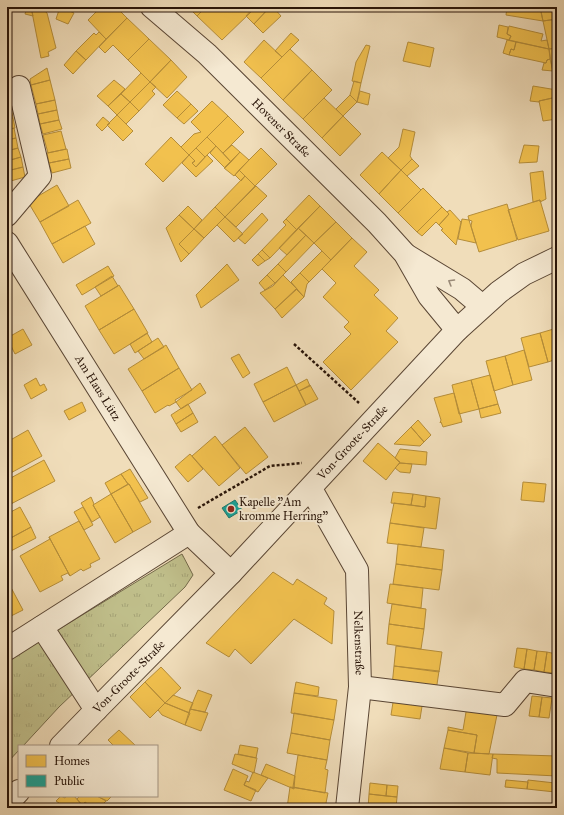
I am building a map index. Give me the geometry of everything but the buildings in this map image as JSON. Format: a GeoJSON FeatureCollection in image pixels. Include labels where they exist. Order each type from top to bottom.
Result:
{"type":"FeatureCollection","features":[{"type":"Feature","properties":{"kind":"street","name":"Hovener Straße"},"geometry":{"type":"LineString","coordinates":[[152,7],[207,54],[364,210],[405,254],[429,296],[457,330]]}},
{"type":"Feature","properties":{"kind":"street"},"geometry":{"type":"LineString","coordinates":[[7,215],[40,176],[19,88]]}},
{"type":"Feature","properties":{"kind":"street","name":"Am Haus Lütz"},"geometry":{"type":"LineString","coordinates":[[7,243],[184,526],[231,573]]}},
{"type":"Feature","properties":{"kind":"street","name":"Hovener Straße"},"geometry":{"type":"LineString","coordinates":[[405,254],[462,289],[482,306]]}},
{"type":"Feature","properties":{"kind":"street","name":"Von-Groote-Straße"},"geometry":{"type":"LineString","coordinates":[[62,745],[231,573],[311,489],[457,330],[482,306],[524,274],[557,258]]}},
{"type":"Feature","properties":{"kind":"street","name":"Nelkenstraße"},"geometry":{"type":"LineString","coordinates":[[311,489],[356,570],[360,687],[347,808]]}},
{"type":"Feature","properties":{"kind":"street"},"geometry":{"type":"LineString","coordinates":[[7,649],[42,627],[184,526]]}},
{"type":"Feature","properties":{"kind":"street"},"geometry":{"type":"LineString","coordinates":[[42,627],[96,710]]}},
{"type":"Feature","properties":{"kind":"street"},"geometry":{"type":"LineString","coordinates":[[360,687],[505,705],[525,681],[557,686]]}},
{"type":"Feature","properties":{"kind":"street"},"geometry":{"type":"LineString","coordinates":[[7,804],[18,792]]}},
{"type":"Feature","properties":{"kind":"path"},"geometry":{"type":"LineString","coordinates":[[294,344],[376,418]]}},
{"type":"Feature","properties":{"kind":"path"},"geometry":{"type":"LineString","coordinates":[[184,526],[270,466],[338,459]]}},
{"type":"Feature","properties":{"kind":"path"},"geometry":{"type":"LineString","coordinates":[[554,808],[557,797]]}},
{"type":"Feature","properties":{"kind":"green space"},"geometry":{"type":"Polygon","coordinates":[[[182,554],[193,575],[185,587],[59,707],[24,745],[18,745],[18,751],[7,763],[7,661],[182,554]]]}},
{"type":"Feature","properties":{"kind":"place","name":"Kapelle \"Am kromme Herring\""},"geometry":{"type":"Point","coordinates":[231,509]}}]}
